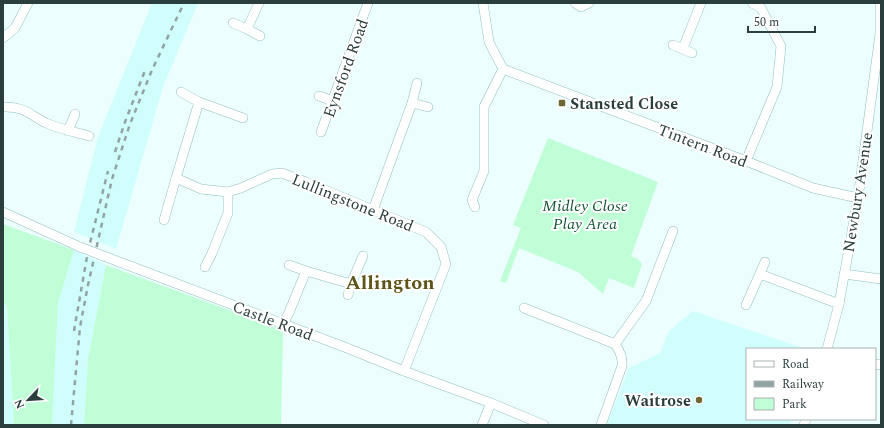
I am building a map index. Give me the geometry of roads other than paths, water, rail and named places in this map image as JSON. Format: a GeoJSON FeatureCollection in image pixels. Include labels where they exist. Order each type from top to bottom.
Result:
{"type":"FeatureCollection","features":[{"type":"Feature","properties":{"kind":"street"},"geometry":{"type":"LineString","coordinates":[[3,38],[15,28],[28,3]]}},
{"type":"Feature","properties":{"kind":"street"},"geometry":{"type":"LineString","coordinates":[[247,29],[259,3]]}},
{"type":"Feature","properties":{"kind":"street","name":"Eynsford Road"},"geometry":{"type":"LineString","coordinates":[[321,132],[368,3]]}},
{"type":"Feature","properties":{"kind":"street"},"geometry":{"type":"LineString","coordinates":[[475,207],[472,200],[484,171],[484,107],[503,69],[489,42],[484,3]]}},
{"type":"Feature","properties":{"kind":"street"},"geometry":{"type":"LineString","coordinates":[[575,3],[581,7],[588,3]]}},
{"type":"Feature","properties":{"kind":"street"},"geometry":{"type":"LineString","coordinates":[[683,48],[701,3]]}},
{"type":"Feature","properties":{"kind":"street"},"geometry":{"type":"LineString","coordinates":[[746,161],[777,87],[781,46],[761,8],[752,3]]}},
{"type":"Feature","properties":{"kind":"street","name":"Newbury Avenue"},"geometry":{"type":"LineString","coordinates":[[827,348],[838,304],[858,198],[880,34],[880,8]]}},
{"type":"Feature","properties":{"kind":"street"},"geometry":{"type":"LineString","coordinates":[[233,23],[260,36]]}},
{"type":"Feature","properties":{"kind":"street"},"geometry":{"type":"LineString","coordinates":[[673,45],[692,53]]}},
{"type":"Feature","properties":{"kind":"street","name":"Tintern Road"},"geometry":{"type":"LineString","coordinates":[[503,69],[813,188],[858,198]]}},
{"type":"Feature","properties":{"kind":"street"},"geometry":{"type":"LineString","coordinates":[[373,210],[412,102],[417,84]]}},
{"type":"Feature","properties":{"kind":"street"},"geometry":{"type":"LineString","coordinates":[[181,92],[199,102],[243,118]]}},
{"type":"Feature","properties":{"kind":"street"},"geometry":{"type":"LineString","coordinates":[[319,96],[333,101]]}},
{"type":"Feature","properties":{"kind":"street"},"geometry":{"type":"LineString","coordinates":[[164,220],[199,102]]}},
{"type":"Feature","properties":{"kind":"street"},"geometry":{"type":"LineString","coordinates":[[412,102],[428,107]]}},
{"type":"Feature","properties":{"kind":"street"},"geometry":{"type":"LineString","coordinates":[[3,107],[25,110],[47,123],[68,131],[89,136]]}},
{"type":"Feature","properties":{"kind":"street"},"geometry":{"type":"LineString","coordinates":[[68,131],[75,114]]}},
{"type":"Feature","properties":{"kind":"street","name":"Lullingstone Road"},"geometry":{"type":"LineString","coordinates":[[176,178],[201,189],[228,192],[241,188],[272,174],[282,173],[315,191],[373,210],[426,232],[441,247],[446,264],[404,371]]}},
{"type":"Feature","properties":{"kind":"street"},"geometry":{"type":"LineString","coordinates":[[205,267],[228,213],[228,192]]}},
{"type":"Feature","properties":{"kind":"street","name":"Castle Road"},"geometry":{"type":"LineString","coordinates":[[3,212],[80,247],[283,323],[544,425]]}},
{"type":"Feature","properties":{"kind":"street"},"geometry":{"type":"LineString","coordinates":[[615,344],[646,301],[673,231]]}},
{"type":"Feature","properties":{"kind":"street"},"geometry":{"type":"LineString","coordinates":[[348,294],[363,256]]}},
{"type":"Feature","properties":{"kind":"street"},"geometry":{"type":"LineString","coordinates":[[746,305],[766,262]]}},
{"type":"Feature","properties":{"kind":"street"},"geometry":{"type":"LineString","coordinates":[[288,264],[306,271],[351,284]]}},
{"type":"Feature","properties":{"kind":"street"},"geometry":{"type":"LineString","coordinates":[[283,323],[288,316],[306,271]]}},
{"type":"Feature","properties":{"kind":"street"},"geometry":{"type":"LineString","coordinates":[[760,274],[838,304]]}},
{"type":"Feature","properties":{"kind":"street"},"geometry":{"type":"LineString","coordinates":[[844,274],[881,279]]}},
{"type":"Feature","properties":{"kind":"street"},"geometry":{"type":"LineString","coordinates":[[524,308],[615,344],[619,349],[623,361],[622,366],[601,425]]}},
{"type":"Feature","properties":{"kind":"street"},"geometry":{"type":"LineString","coordinates":[[482,425],[490,403]]}},
{"type":"Feature","properties":{"kind":"railway"},"geometry":{"type":"LineString","coordinates":[[71,425],[80,327],[112,179],[130,124],[152,70],[184,3]]}},
{"type":"Feature","properties":{"kind":"railway"},"geometry":{"type":"LineString","coordinates":[[115,152],[146,68]]}},
{"type":"Feature","properties":{"kind":"railway"},"geometry":{"type":"LineString","coordinates":[[74,331],[88,251],[108,171]]}},
{"type":"Feature","properties":{"kind":"place","name":"Stansted Close"},"geometry":{"type":"Point","coordinates":[562,103]}},
{"type":"Feature","properties":{"kind":"place","name":"Waitrose"},"geometry":{"type":"Point","coordinates":[699,400]}},
{"type":"Feature","properties":{"kind":"district","name":"Allington"},"geometry":{"type":"Point","coordinates":[390,282]}},
{"type":"Feature","properties":{"kind":"park label","name":"Midley Close Play Area"},"geometry":{"type":"Point","coordinates":[585,214]}}]}
